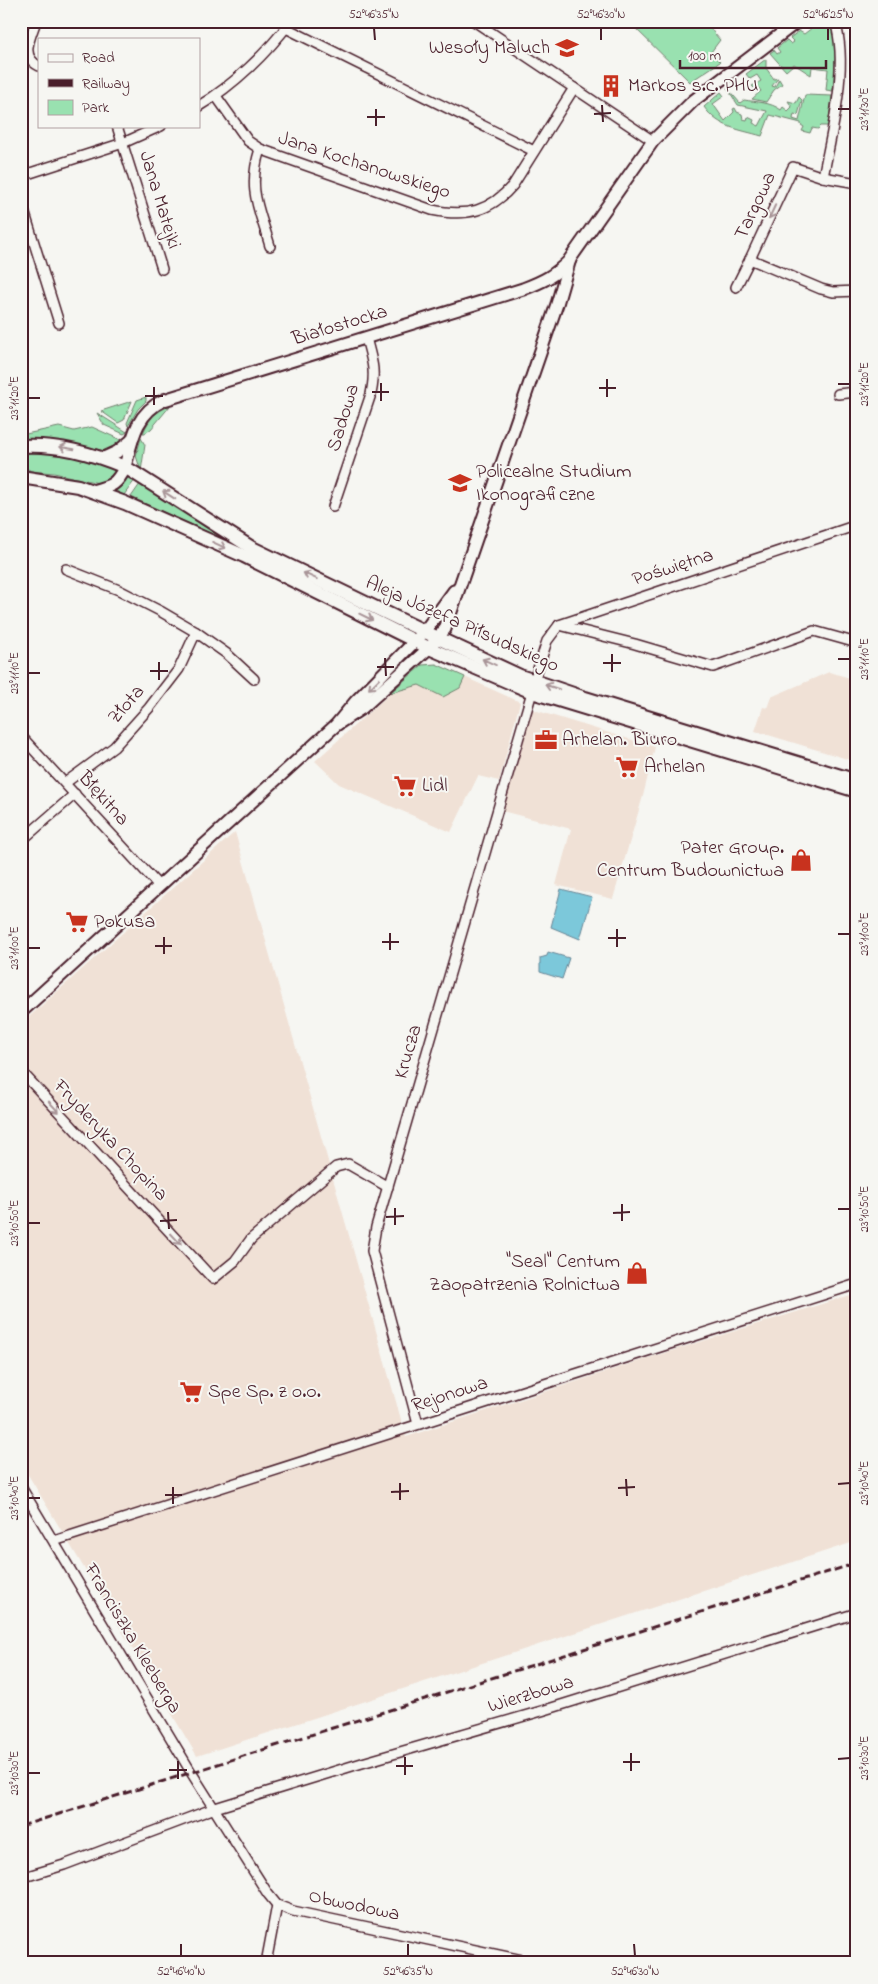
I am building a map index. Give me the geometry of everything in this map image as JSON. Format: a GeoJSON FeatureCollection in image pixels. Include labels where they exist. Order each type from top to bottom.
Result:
{"type":"FeatureCollection","features":[{"type":"Feature","properties":{"kind":"main road"},"geometry":{"type":"LineString","coordinates":[[24,447],[65,448],[104,458]]}},
{"type":"Feature","properties":{"kind":"main road","name":"Aleja Józefa Piłsudskiego"},"geometry":{"type":"LineString","coordinates":[[104,458],[125,467],[252,548],[420,637]]}},
{"type":"Feature","properties":{"kind":"main road"},"geometry":{"type":"LineString","coordinates":[[23,476],[60,482],[94,491],[109,487],[116,482],[125,467]]}},
{"type":"Feature","properties":{"kind":"main road","name":"Aleja Józefa Piłsudskiego"},"geometry":{"type":"LineString","coordinates":[[94,491],[125,503],[433,643],[533,686],[857,791]]}},
{"type":"Feature","properties":{"kind":"main road","name":"Aleja Józefa Piłsudskiego"},"geometry":{"type":"LineString","coordinates":[[533,686],[857,781]]}},
{"type":"Feature","properties":{"kind":"street"},"geometry":{"type":"LineString","coordinates":[[36,21],[28,45],[28,56],[32,62],[38,65]]}},
{"type":"Feature","properties":{"kind":"street"},"geometry":{"type":"LineString","coordinates":[[474,21],[653,141]]}},
{"type":"Feature","properties":{"kind":"street"},"geometry":{"type":"LineString","coordinates":[[21,1012],[336,725],[433,643],[448,623],[557,304],[570,259],[653,141],[693,101],[798,21]]}},
{"type":"Feature","properties":{"kind":"street"},"geometry":{"type":"LineString","coordinates":[[835,21],[841,46],[840,67],[834,120],[823,177],[857,183]]}},
{"type":"Feature","properties":{"kind":"street"},"geometry":{"type":"LineString","coordinates":[[200,105],[216,96],[256,60],[289,25],[534,151]]}},
{"type":"Feature","properties":{"kind":"street","name":"Jana Kochanowskiego"},"geometry":{"type":"LineString","coordinates":[[216,96],[248,141],[260,150],[432,210],[450,214],[468,213],[486,208],[502,198],[513,185],[574,88]]}},
{"type":"Feature","properties":{"kind":"street","name":"Jana Matejki"},"geometry":{"type":"LineString","coordinates":[[118,128],[162,269]]}},
{"type":"Feature","properties":{"kind":"street"},"geometry":{"type":"LineString","coordinates":[[21,176],[123,143],[157,128]]}},
{"type":"Feature","properties":{"kind":"street","name":"Jana Kochanowskiego"},"geometry":{"type":"LineString","coordinates":[[260,150],[253,179],[254,192],[270,246]]}},
{"type":"Feature","properties":{"kind":"street","name":"Targowa"},"geometry":{"type":"LineString","coordinates":[[736,287],[793,167],[823,177]]}},
{"type":"Feature","properties":{"kind":"street"},"geometry":{"type":"LineString","coordinates":[[21,201],[58,323]]}},
{"type":"Feature","properties":{"kind":"street","name":"Białostocka"},"geometry":{"type":"LineString","coordinates":[[125,467],[132,440],[143,414],[152,406],[164,400],[544,281],[556,274],[570,259]]}},
{"type":"Feature","properties":{"kind":"street","name":"Targowa"},"geometry":{"type":"LineString","coordinates":[[750,259],[821,289],[833,292],[857,291]]}},
{"type":"Feature","properties":{"kind":"street","name":"Sadowa"},"geometry":{"type":"LineString","coordinates":[[333,507],[371,394],[374,379],[374,369],[366,338]]}},
{"type":"Feature","properties":{"kind":"street"},"geometry":{"type":"LineString","coordinates":[[838,394],[857,392]]}},
{"type":"Feature","properties":{"kind":"street"},"geometry":{"type":"LineString","coordinates":[[104,458],[117,452],[132,440]]}},
{"type":"Feature","properties":{"kind":"street","name":"Poświętna"},"geometry":{"type":"LineString","coordinates":[[559,624],[857,525]]}},
{"type":"Feature","properties":{"kind":"street"},"geometry":{"type":"LineString","coordinates":[[66,569],[118,590],[196,632],[228,654],[254,679]]}},
{"type":"Feature","properties":{"kind":"street"},"geometry":{"type":"LineString","coordinates":[[359,705],[420,637],[461,582]]}},
{"type":"Feature","properties":{"kind":"street"},"geometry":{"type":"LineString","coordinates":[[533,686],[547,641],[559,624],[713,667],[814,631],[857,643]]}},
{"type":"Feature","properties":{"kind":"street","name":"Złota"},"geometry":{"type":"LineString","coordinates":[[65,783],[114,747],[149,708],[179,669],[196,632]]}},
{"type":"Feature","properties":{"kind":"street","name":"Krucza"},"geometry":{"type":"LineString","coordinates":[[418,1424],[372,1251],[376,1227],[533,686]]}},
{"type":"Feature","properties":{"kind":"street","name":"Błękitna"},"geometry":{"type":"LineString","coordinates":[[21,736],[159,886]]}},
{"type":"Feature","properties":{"kind":"street"},"geometry":{"type":"LineString","coordinates":[[21,841],[75,794]]}},
{"type":"Feature","properties":{"kind":"street","name":"Fryderyka Chopina"},"geometry":{"type":"LineString","coordinates":[[21,1071],[213,1279],[235,1261],[251,1239],[336,1167],[348,1164],[388,1187]]}},
{"type":"Feature","properties":{"kind":"street","name":"Rejonowa"},"geometry":{"type":"LineString","coordinates":[[54,1541],[857,1284]]}},
{"type":"Feature","properties":{"kind":"street","name":"Franciszka Kleeberga"},"geometry":{"type":"LineString","coordinates":[[21,1487],[214,1808]]}},
{"type":"Feature","properties":{"kind":"street","name":"Wierzbowa"},"geometry":{"type":"LineString","coordinates":[[21,1878],[64,1865],[214,1808],[362,1762],[545,1710],[857,1612]]}},
{"type":"Feature","properties":{"kind":"street","name":"Obwodowa"},"geometry":{"type":"LineString","coordinates":[[214,1808],[268,1894],[277,1905],[292,1911],[537,1963]]}},
{"type":"Feature","properties":{"kind":"street"},"geometry":{"type":"LineString","coordinates":[[266,1963],[277,1905]]}},
{"type":"Feature","properties":{"kind":"shaded area"},"geometry":{"type":"Polygon","coordinates":[[[436,664],[520,702],[499,781],[478,776],[451,832],[339,784],[315,761],[422,665],[436,664]]]}},
{"type":"Feature","properties":{"kind":"shaded area"},"geometry":{"type":"Polygon","coordinates":[[[829,672],[857,680],[857,762],[755,731],[763,707],[767,708],[771,697],[829,672]]]}},
{"type":"Feature","properties":{"kind":"shaded area"},"geometry":{"type":"Polygon","coordinates":[[[531,709],[655,747],[613,899],[556,885],[571,829],[502,811],[531,709]]]}},
{"type":"Feature","properties":{"kind":"shaded area"},"geometry":{"type":"Polygon","coordinates":[[[235,832],[406,1437],[642,1360],[857,1293],[857,1541],[197,1756],[21,1463],[21,1024],[235,832]]]}},
{"type":"Feature","properties":{"kind":"green space"},"geometry":{"type":"Polygon","coordinates":[[[628,21],[713,21],[709,27],[720,40],[711,52],[720,62],[690,82],[628,21]]]}},
{"type":"Feature","properties":{"kind":"green space"},"geometry":{"type":"Polygon","coordinates":[[[821,21],[830,21],[836,46],[833,91],[826,90],[828,69],[812,67],[811,75],[794,64],[786,71],[770,53],[774,50],[777,54],[780,52],[777,48],[787,40],[791,44],[794,42],[790,38],[799,31],[804,34],[821,21]]]}},
{"type":"Feature","properties":{"kind":"green space"},"geometry":{"type":"Polygon","coordinates":[[[766,59],[766,68],[774,79],[778,78],[772,86],[775,87],[779,79],[782,84],[774,90],[766,102],[752,99],[761,91],[757,86],[754,88],[752,86],[761,81],[757,75],[750,79],[746,74],[766,59]]]}},
{"type":"Feature","properties":{"kind":"green space"},"geometry":{"type":"Polygon","coordinates":[[[727,88],[740,103],[744,100],[763,103],[773,105],[781,110],[783,107],[788,111],[792,107],[788,101],[796,103],[799,97],[802,100],[798,115],[794,114],[793,119],[799,121],[805,95],[832,96],[828,126],[821,126],[818,129],[812,128],[810,133],[802,131],[804,127],[801,123],[770,115],[762,136],[730,127],[716,119],[704,107],[721,92],[724,96],[713,104],[725,121],[734,112],[733,109],[735,108],[737,112],[742,114],[743,119],[747,120],[748,117],[759,126],[767,111],[738,105],[727,88]]]}},
{"type":"Feature","properties":{"kind":"green space"},"geometry":{"type":"Polygon","coordinates":[[[146,397],[146,401],[138,409],[128,426],[127,423],[137,400],[146,397]]]}},
{"type":"Feature","properties":{"kind":"green space"},"geometry":{"type":"Polygon","coordinates":[[[132,401],[124,420],[118,423],[101,411],[132,401]]]}},
{"type":"Feature","properties":{"kind":"green space"},"geometry":{"type":"Polygon","coordinates":[[[170,406],[151,429],[143,433],[154,416],[170,406]]]}},
{"type":"Feature","properties":{"kind":"green space"},"geometry":{"type":"Polygon","coordinates":[[[97,413],[127,432],[124,434],[104,425],[97,413]]]}},
{"type":"Feature","properties":{"kind":"green space"},"geometry":{"type":"Polygon","coordinates":[[[59,427],[74,431],[92,427],[122,442],[111,450],[105,451],[61,441],[21,440],[21,435],[59,427]]]}},
{"type":"Feature","properties":{"kind":"green space"},"geometry":{"type":"Polygon","coordinates":[[[141,438],[145,445],[141,471],[136,456],[141,438]]]}},
{"type":"Feature","properties":{"kind":"green space"},"geometry":{"type":"Polygon","coordinates":[[[28,452],[50,453],[82,459],[114,469],[115,475],[103,484],[54,473],[31,471],[25,467],[23,459],[28,452]]]}},
{"type":"Feature","properties":{"kind":"green space"},"geometry":{"type":"Polygon","coordinates":[[[128,476],[135,480],[124,495],[116,491],[128,476]]]}},
{"type":"Feature","properties":{"kind":"green space"},"geometry":{"type":"Polygon","coordinates":[[[140,484],[223,539],[131,497],[140,484]]]}},
{"type":"Feature","properties":{"kind":"green space"},"geometry":{"type":"Polygon","coordinates":[[[436,664],[465,677],[460,688],[443,697],[419,685],[390,693],[422,665],[436,664]]]}},
{"type":"Feature","properties":{"kind":"water"},"geometry":{"type":"Polygon","coordinates":[[[561,889],[592,897],[580,939],[551,927],[561,889]]]}},
{"type":"Feature","properties":{"kind":"water"},"geometry":{"type":"Polygon","coordinates":[[[548,952],[569,958],[562,979],[540,972],[540,958],[547,956],[548,952]]]}},
{"type":"Feature","properties":{"kind":"railway"},"geometry":{"type":"LineString","coordinates":[[21,1826],[857,1563]]}},
{"type":"Feature","properties":{"kind":"place","name":"Wesoły Maluch"},"geometry":{"type":"Point","coordinates":[567,48]}},
{"type":"Feature","properties":{"kind":"place","name":"Markos s.c. PHU"},"geometry":{"type":"Point","coordinates":[611,86]}},
{"type":"Feature","properties":{"kind":"place","name":"Policealne Studium Ikonograficzne"},"geometry":{"type":"Point","coordinates":[460,483]}},
{"type":"Feature","properties":{"kind":"place","name":"Arhelan. Biuro"},"geometry":{"type":"Point","coordinates":[546,740]}},
{"type":"Feature","properties":{"kind":"place","name":"Arhelan"},"geometry":{"type":"Point","coordinates":[627,767]}},
{"type":"Feature","properties":{"kind":"place","name":"Lidl"},"geometry":{"type":"Point","coordinates":[405,786]}},
{"type":"Feature","properties":{"kind":"place","name":"Pater Group. Centrum Budownictwa"},"geometry":{"type":"Point","coordinates":[801,860]}},
{"type":"Feature","properties":{"kind":"place","name":"Pokusa"},"geometry":{"type":"Point","coordinates":[77,922]}},
{"type":"Feature","properties":{"kind":"place","name":"\"Seal\" Centum Zaopatrzenia Rolnictwa"},"geometry":{"type":"Point","coordinates":[637,1273]}},
{"type":"Feature","properties":{"kind":"place","name":"Spe Sp. z o.o."},"geometry":{"type":"Point","coordinates":[191,1392]}}]}
